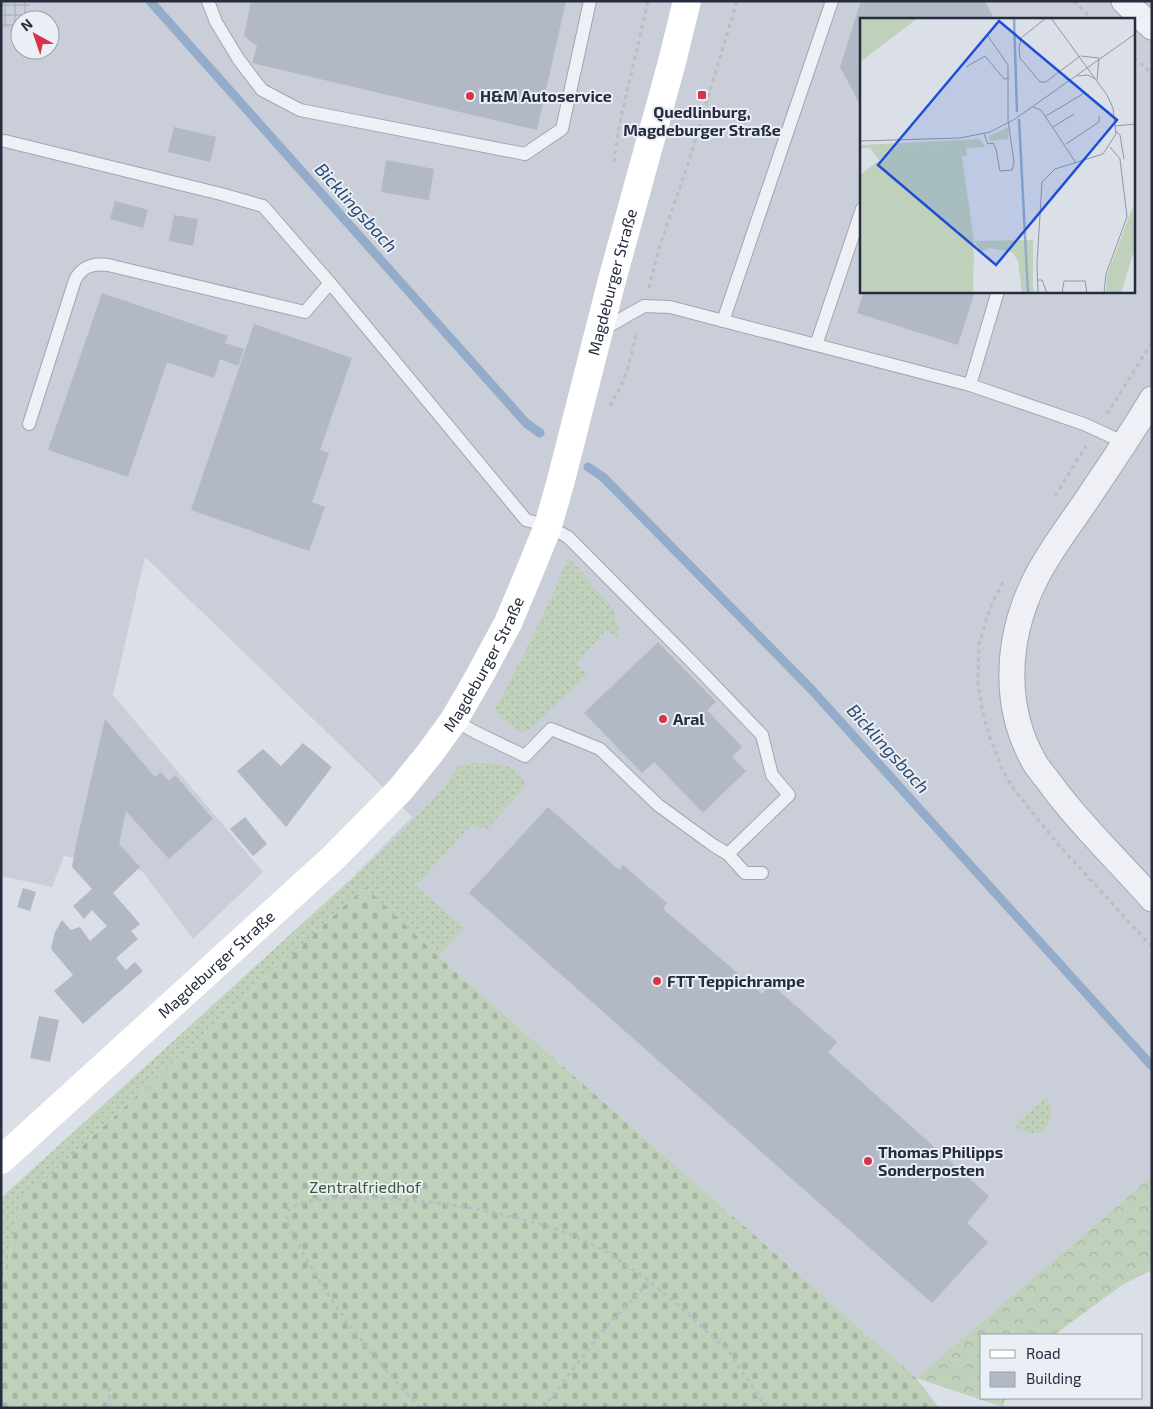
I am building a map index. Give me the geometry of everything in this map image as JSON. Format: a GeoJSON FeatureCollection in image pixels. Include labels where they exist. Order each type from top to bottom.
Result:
{"type":"FeatureCollection","features":[{"type":"Feature","properties":{"kind":"main road","name":"Magdeburger Straße"},"geometry":{"type":"LineString","coordinates":[[1,1160],[333,858],[400,790],[454,720],[508,624],[548,526],[687,1]]}},
{"type":"Feature","properties":{"kind":"street"},"geometry":{"type":"LineString","coordinates":[[1124,1],[1152,28]]}},
{"type":"Feature","properties":{"kind":"street"},"geometry":{"type":"LineString","coordinates":[[1152,400],[1126,443],[1053,550],[1035,580],[1014,638],[1012,666],[1012,692],[1016,716],[1036,764],[1061,799],[1152,899]]}},
{"type":"Feature","properties":{"kind":"lane"},"geometry":{"type":"LineString","coordinates":[[208,1],[216,22],[239,60],[262,90],[300,110],[525,154],[562,129],[590,1]]}},
{"type":"Feature","properties":{"kind":"lane"},"geometry":{"type":"LineString","coordinates":[[723,321],[832,1]]}},
{"type":"Feature","properties":{"kind":"lane"},"geometry":{"type":"LineString","coordinates":[[5,141],[263,206],[330,283],[526,520],[548,526],[568,536],[662,630],[762,735],[772,774],[789,795],[728,854]]}},
{"type":"Feature","properties":{"kind":"lane"},"geometry":{"type":"LineString","coordinates":[[816,345],[860,215]]}},
{"type":"Feature","properties":{"kind":"lane"},"geometry":{"type":"LineString","coordinates":[[29,424],[75,280],[80,271],[89,265],[108,265],[305,312],[330,283]]}},
{"type":"Feature","properties":{"kind":"lane"},"geometry":{"type":"LineString","coordinates":[[970,384],[998,292]]}},
{"type":"Feature","properties":{"kind":"lane"},"geometry":{"type":"LineString","coordinates":[[599,332],[644,306],[670,307],[970,384],[1084,424],[1126,443]]}},
{"type":"Feature","properties":{"kind":"lane"},"geometry":{"type":"LineString","coordinates":[[454,720],[525,756],[551,729],[600,749],[658,805],[728,854],[745,873],[762,873]]}},
{"type":"Feature","properties":{"kind":"path"},"geometry":{"type":"LineString","coordinates":[[614,164],[619,126],[648,1]]}},
{"type":"Feature","properties":{"kind":"path"},"geometry":{"type":"LineString","coordinates":[[607,412],[628,368],[660,248],[688,164],[737,1]]}},
{"type":"Feature","properties":{"kind":"path"},"geometry":{"type":"LineString","coordinates":[[1074,1],[1091,18]]}},
{"type":"Feature","properties":{"kind":"path"},"geometry":{"type":"LineString","coordinates":[[1136,60],[1152,73]]}},
{"type":"Feature","properties":{"kind":"path"},"geometry":{"type":"LineString","coordinates":[[1051,501],[1152,342]]}},
{"type":"Feature","properties":{"kind":"path"},"geometry":{"type":"LineString","coordinates":[[1003,582],[990,608],[980,644],[978,683],[989,735],[1002,769],[1013,788],[1056,842],[1152,947]]}},
{"type":"Feature","properties":{"kind":"path"},"geometry":{"type":"LineString","coordinates":[[420,1408],[369,1350],[343,1317],[320,1282],[287,1219],[288,1212],[292,1207],[314,1200],[368,1198],[450,1204],[492,1212],[552,1228],[576,1237],[599,1247],[621,1260],[685,1311],[731,1354],[766,1408]]}},
{"type":"Feature","properties":{"kind":"path"},"geometry":{"type":"LineString","coordinates":[[543,1408],[605,1328],[649,1282]]}},
{"type":"Feature","properties":{"kind":"path"},"geometry":{"type":"LineString","coordinates":[[109,1387],[110,1408]]}},
{"type":"Feature","properties":{"kind":"shaded area"},"geometry":{"type":"Polygon","coordinates":[[[1,1],[1152,1],[1152,1176],[916,1378],[438,956],[365,887],[355,875],[412,817],[368,772],[145,557],[113,695],[263,872],[193,939],[142,871],[64,856],[52,887],[1,876],[1,1]]]}},
{"type":"Feature","properties":{"kind":"shaded area"},"geometry":{"type":"Polygon","coordinates":[[[1,1],[31,1],[29,10],[10,10],[10,28],[1,26],[1,1]]]}},
{"type":"Feature","properties":{"kind":"green space"},"geometry":{"type":"Polygon","coordinates":[[[568,558],[577,566],[614,611],[618,626],[618,638],[606,630],[576,664],[587,674],[531,729],[523,732],[514,728],[494,711],[533,635],[568,558]]]}},
{"type":"Feature","properties":{"kind":"green space"},"geometry":{"type":"Polygon","coordinates":[[[473,763],[497,764],[513,769],[523,779],[525,787],[487,829],[470,826],[416,886],[464,928],[438,956],[365,887],[21,1202],[1,1290],[1,1198],[401,833],[443,788],[459,765],[473,763]]]}},
{"type":"Feature","properties":{"kind":"green space","name":"Zentralfriedhof"},"geometry":{"type":"Polygon","coordinates":[[[365,887],[438,956],[916,1378],[939,1408],[1,1408],[1,1290],[21,1202],[365,887]]]}},
{"type":"Feature","properties":{"kind":"green space"},"geometry":{"type":"Polygon","coordinates":[[[1046,1097],[1051,1115],[1045,1129],[1031,1133],[1023,1131],[1014,1125],[1046,1097]]]}},
{"type":"Feature","properties":{"kind":"green space"},"geometry":{"type":"Polygon","coordinates":[[[1152,1176],[1152,1270],[1122,1285],[1055,1334],[980,1334],[980,1399],[1006,1399],[1003,1407],[916,1378],[1152,1176]]]}},
{"type":"Feature","properties":{"kind":"building","name":"H&M Autoservice"},"geometry":{"type":"Polygon","coordinates":[[[251,1],[566,1],[537,130],[252,63],[257,46],[244,36],[251,1]]]}},
{"type":"Feature","properties":{"kind":"building"},"geometry":{"type":"Polygon","coordinates":[[[861,1],[985,1],[994,18],[860,18],[860,104],[840,67],[861,1]]]}},
{"type":"Feature","properties":{"kind":"building"},"geometry":{"type":"Polygon","coordinates":[[[174,127],[216,137],[210,162],[168,152],[174,127]]]}},
{"type":"Feature","properties":{"kind":"building"},"geometry":{"type":"Polygon","coordinates":[[[386,160],[434,169],[429,200],[381,192],[386,160]]]}},
{"type":"Feature","properties":{"kind":"building"},"geometry":{"type":"Polygon","coordinates":[[[115,201],[148,210],[143,228],[110,219],[115,201]]]}},
{"type":"Feature","properties":{"kind":"building"},"geometry":{"type":"Polygon","coordinates":[[[174,215],[198,219],[193,246],[169,241],[174,215]]]}},
{"type":"Feature","properties":{"kind":"building"},"geometry":{"type":"Polygon","coordinates":[[[864,292],[975,292],[958,345],[857,313],[864,292]]]}},
{"type":"Feature","properties":{"kind":"building"},"geometry":{"type":"Polygon","coordinates":[[[102,293],[228,336],[225,343],[244,349],[238,366],[220,359],[214,378],[167,362],[128,477],[48,450],[102,293]]]}},
{"type":"Feature","properties":{"kind":"building"},"geometry":{"type":"Polygon","coordinates":[[[254,324],[352,358],[320,450],[329,453],[312,502],[325,507],[309,551],[191,510],[254,324]]]}},
{"type":"Feature","properties":{"kind":"building"},"geometry":{"type":"Polygon","coordinates":[[[658,642],[716,702],[707,710],[742,747],[732,757],[746,771],[703,813],[654,762],[642,773],[584,713],[658,642]]]}},
{"type":"Feature","properties":{"kind":"building"},"geometry":{"type":"Polygon","coordinates":[[[105,719],[155,777],[161,772],[169,781],[175,775],[213,819],[169,859],[126,811],[119,844],[140,867],[113,893],[140,924],[131,931],[138,939],[116,958],[126,970],[135,962],[143,971],[83,1024],[54,991],[73,975],[51,949],[55,932],[62,920],[71,930],[80,927],[90,941],[107,926],[92,910],[84,919],[73,906],[92,889],[72,867],[105,719]]]}},
{"type":"Feature","properties":{"kind":"building"},"geometry":{"type":"Polygon","coordinates":[[[303,743],[332,767],[286,827],[237,771],[263,749],[281,766],[303,743]]]}},
{"type":"Feature","properties":{"kind":"building"},"geometry":{"type":"Polygon","coordinates":[[[548,807],[619,870],[623,865],[667,903],[663,909],[762,994],[771,984],[837,1042],[828,1052],[989,1196],[967,1223],[988,1242],[932,1303],[469,893],[548,807]]]}},
{"type":"Feature","properties":{"kind":"building"},"geometry":{"type":"Polygon","coordinates":[[[245,817],[267,844],[253,856],[230,829],[245,817]]]}},
{"type":"Feature","properties":{"kind":"building"},"geometry":{"type":"Polygon","coordinates":[[[23,888],[36,892],[30,911],[17,907],[23,888]]]}},
{"type":"Feature","properties":{"kind":"building"},"geometry":{"type":"Polygon","coordinates":[[[39,1016],[59,1020],[50,1062],[30,1058],[39,1016]]]}},
{"type":"Feature","properties":{"kind":"waterway","name":"Bicklingsbach"},"geometry":{"type":"LineString","coordinates":[[150,1],[526,423],[540,433]]}},
{"type":"Feature","properties":{"kind":"waterway","name":"Bicklingsbach"},"geometry":{"type":"LineString","coordinates":[[588,467],[603,477],[811,689],[1152,1066]]}},
{"type":"Feature","properties":{"kind":"place","name":"Quedlinburg, Magdeburger Straße"},"geometry":{"type":"Point","coordinates":[702,95]}},
{"type":"Feature","properties":{"kind":"place","name":"H&M Autoservice"},"geometry":{"type":"Point","coordinates":[470,96]}},
{"type":"Feature","properties":{"kind":"place","name":"Aral"},"geometry":{"type":"Point","coordinates":[663,719]}},
{"type":"Feature","properties":{"kind":"place","name":"FTT Teppichrampe"},"geometry":{"type":"Point","coordinates":[657,981]}},
{"type":"Feature","properties":{"kind":"place","name":"Thomas Philipps Sonderposten"},"geometry":{"type":"Point","coordinates":[868,1161]}}]}
